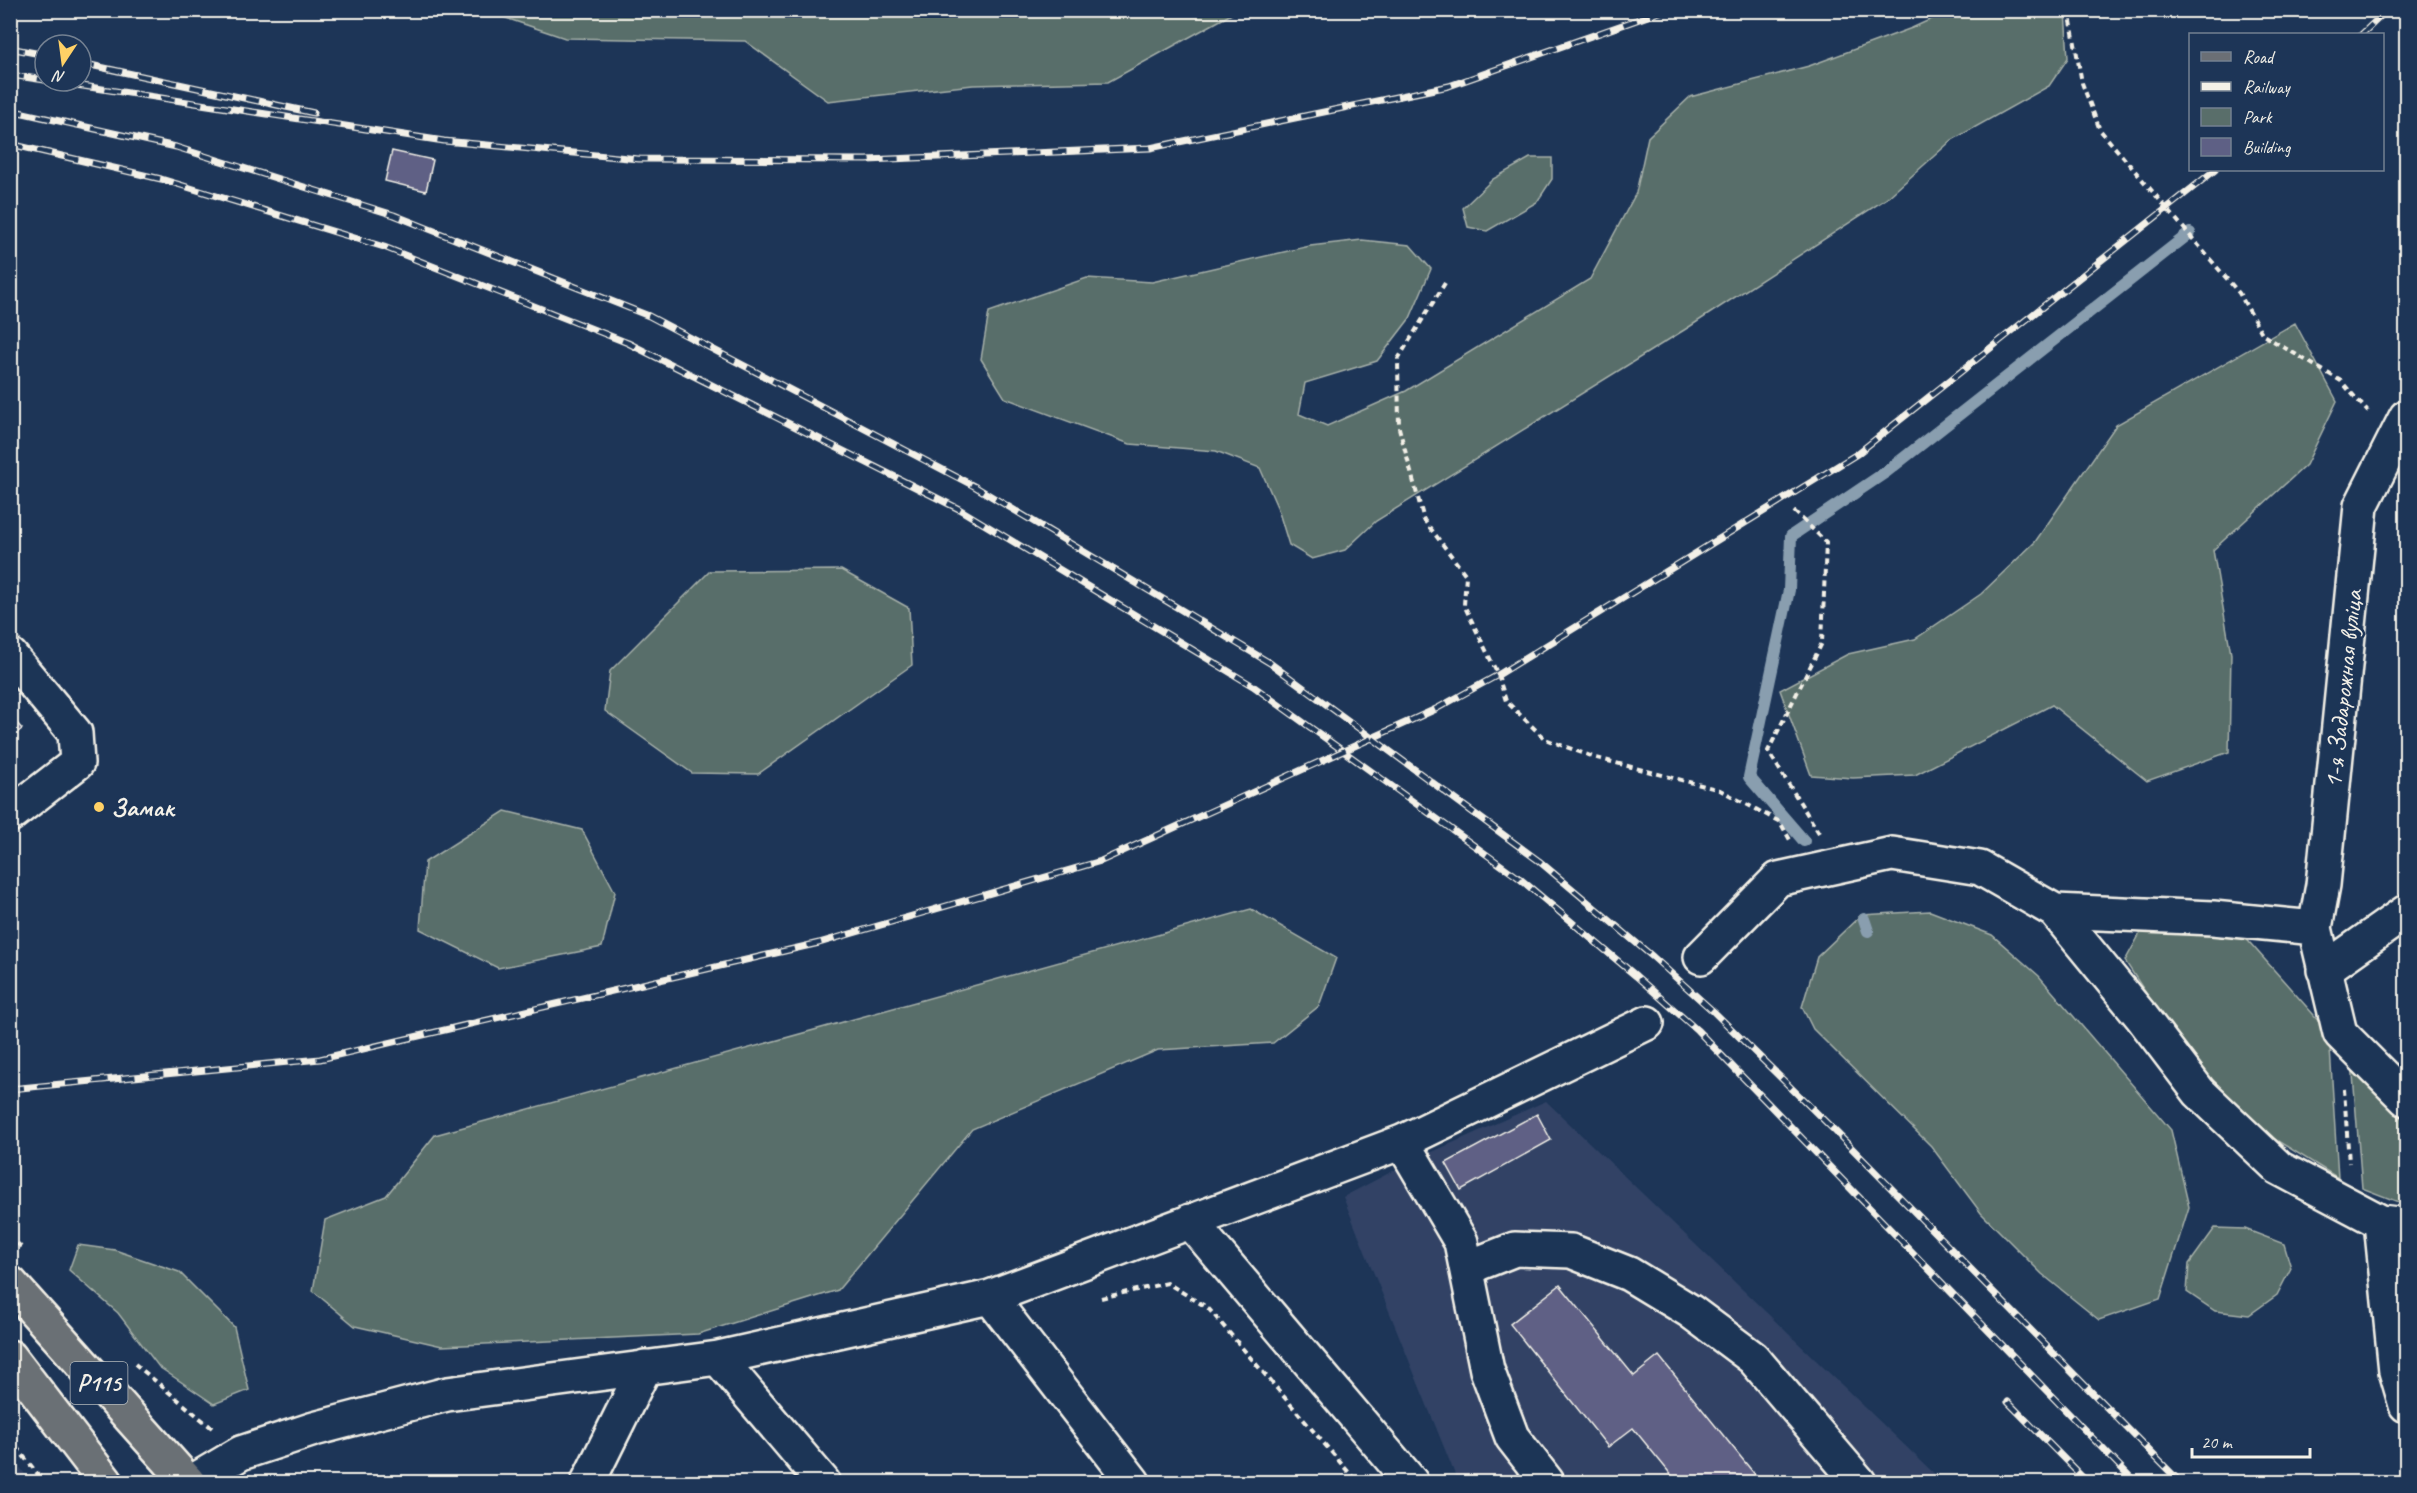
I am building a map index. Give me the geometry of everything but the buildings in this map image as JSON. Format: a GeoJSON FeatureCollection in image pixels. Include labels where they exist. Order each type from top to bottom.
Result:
{"type":"FeatureCollection","features":[{"type":"Feature","properties":{"kind":"main road","name":"Р115"},"geometry":{"type":"LineString","coordinates":[[10,1283],[190,1482]]}},
{"type":"Feature","properties":{"kind":"main road","name":"Р115"},"geometry":{"type":"LineString","coordinates":[[10,1357],[106,1482]]}},
{"type":"Feature","properties":{"kind":"street","name":"1-я Задарожная вуліца"},"geometry":{"type":"LineString","coordinates":[[2340,1033],[2315,928],[2323,885],[2361,506],[2400,430]]}},
{"type":"Feature","properties":{"kind":"street"},"geometry":{"type":"LineString","coordinates":[[10,655],[75,733],[77,763],[10,815]]}},
{"type":"Feature","properties":{"kind":"street"},"geometry":{"type":"LineString","coordinates":[[1701,957],[1778,879],[1892,854],[1980,868],[2055,911],[2142,1017],[2199,1092],[2279,1168],[2352,1205],[2394,1223],[2396,1371],[2406,1405]]}},
{"type":"Feature","properties":{"kind":"street"},"geometry":{"type":"LineString","coordinates":[[2055,911],[2213,918],[2315,928]]}},
{"type":"Feature","properties":{"kind":"street"},"geometry":{"type":"LineString","coordinates":[[2324,970],[2406,912]]}},
{"type":"Feature","properties":{"kind":"street"},"geometry":{"type":"LineString","coordinates":[[190,1482],[241,1453],[314,1429],[447,1394],[718,1358],[990,1297],[1402,1142],[1647,1023]]}},
{"type":"Feature","properties":{"kind":"street"},"geometry":{"type":"LineString","coordinates":[[2340,1033],[2406,1099]]}},
{"type":"Feature","properties":{"kind":"street"},"geometry":{"type":"LineString","coordinates":[[1402,1142],[1461,1242],[1487,1370],[1512,1437],[1547,1482]]}},
{"type":"Feature","properties":{"kind":"street"},"geometry":{"type":"LineString","coordinates":[[1190,1221],[1411,1482]]}},
{"type":"Feature","properties":{"kind":"street"},"geometry":{"type":"LineString","coordinates":[[1467,1268],[1515,1249],[1570,1251],[1629,1274],[1690,1311],[1753,1358],[1859,1482]]}},
{"type":"Feature","properties":{"kind":"street"},"geometry":{"type":"LineString","coordinates":[[990,1297],[1133,1482]]}},
{"type":"Feature","properties":{"kind":"street"},"geometry":{"type":"LineString","coordinates":[[718,1358],[823,1482]]}},
{"type":"Feature","properties":{"kind":"street"},"geometry":{"type":"LineString","coordinates":[[588,1482],[645,1367]]}},
{"type":"Feature","properties":{"kind":"path"},"geometry":{"type":"LineString","coordinates":[[2069,10],[2082,83],[2100,130],[2240,293],[2263,335],[2341,381],[2400,430]]}},
{"type":"Feature","properties":{"kind":"path"},"geometry":{"type":"LineString","coordinates":[[1445,283],[1398,359],[1399,428],[1424,520],[1466,575],[1464,605],[1498,675],[1506,701],[1545,739],[1593,758],[1720,790],[1780,822],[1807,873]]}},
{"type":"Feature","properties":{"kind":"path"},"geometry":{"type":"LineString","coordinates":[[1794,510],[1826,542],[1822,643],[1768,751],[1841,866]]}},
{"type":"Feature","properties":{"kind":"path"},"geometry":{"type":"LineString","coordinates":[[2340,1033],[2352,1205]]}},
{"type":"Feature","properties":{"kind":"path"},"geometry":{"type":"LineString","coordinates":[[10,1236],[27,1253]]}},
{"type":"Feature","properties":{"kind":"path"},"geometry":{"type":"LineString","coordinates":[[1098,1298],[1167,1283],[1208,1308],[1357,1482]]}},
{"type":"Feature","properties":{"kind":"path"},"geometry":{"type":"LineString","coordinates":[[135,1363],[241,1453]]}},
{"type":"Feature","properties":{"kind":"path"},"geometry":{"type":"LineString","coordinates":[[10,1439],[44,1482]]}},
{"type":"Feature","properties":{"kind":"shaded area"},"geometry":{"type":"Polygon","coordinates":[[[1546,1101],[1943,1482],[1458,1482],[1343,1197],[1412,1161],[1546,1101]]]}},
{"type":"Feature","properties":{"kind":"shaded area"},"geometry":{"type":"Polygon","coordinates":[[[11,1456],[31,1482],[11,1482],[11,1456]]]}},
{"type":"Feature","properties":{"kind":"green space"},"geometry":{"type":"Polygon","coordinates":[[[485,11],[1237,11],[1108,82],[973,85],[828,101],[745,41],[565,38],[485,11]]]}},
{"type":"Feature","properties":{"kind":"green space"},"geometry":{"type":"Polygon","coordinates":[[[1949,11],[2065,11],[2068,58],[2049,86],[1952,140],[1886,199],[1689,327],[1376,521],[1345,550],[1312,559],[1289,545],[1278,509],[1260,468],[1216,451],[1130,444],[1005,398],[981,359],[989,312],[1087,278],[1152,282],[1310,246],[1362,240],[1410,245],[1431,269],[1410,318],[1377,361],[1305,383],[1299,414],[1327,426],[1406,391],[1590,279],[1636,193],[1648,137],[1690,97],[1809,66],[1912,28],[1949,11]]]}},
{"type":"Feature","properties":{"kind":"green space"},"geometry":{"type":"Polygon","coordinates":[[[1530,158],[1552,158],[1552,179],[1537,202],[1487,231],[1468,227],[1463,208],[1493,179],[1530,158]]]}},
{"type":"Feature","properties":{"kind":"green space"},"geometry":{"type":"Polygon","coordinates":[[[2295,323],[2337,401],[2306,465],[2213,550],[2231,654],[2229,752],[2147,781],[2052,705],[1915,775],[1853,778],[1811,775],[1780,690],[1848,654],[1915,639],[1981,594],[2035,542],[2116,425],[2295,323]]]}},
{"type":"Feature","properties":{"kind":"green space"},"geometry":{"type":"Polygon","coordinates":[[[841,570],[909,608],[912,665],[758,774],[692,773],[605,711],[610,671],[710,571],[841,570]]]}},
{"type":"Feature","properties":{"kind":"green space"},"geometry":{"type":"Polygon","coordinates":[[[505,811],[582,830],[615,892],[602,947],[498,968],[420,929],[425,862],[505,811]]]}},
{"type":"Feature","properties":{"kind":"green space"},"geometry":{"type":"Polygon","coordinates":[[[1251,909],[1336,958],[1319,1006],[1273,1043],[1158,1050],[972,1129],[838,1290],[698,1334],[442,1346],[355,1326],[313,1291],[325,1220],[386,1196],[435,1135],[1251,909]]]}},
{"type":"Feature","properties":{"kind":"green space"},"geometry":{"type":"Polygon","coordinates":[[[1930,911],[1992,935],[2039,976],[2171,1130],[2189,1207],[2160,1299],[2099,1320],[2042,1274],[1981,1213],[1931,1146],[1813,1029],[1802,1007],[1817,957],[1861,915],[1930,911]]]}},
{"type":"Feature","properties":{"kind":"green space"},"geometry":{"type":"Polygon","coordinates":[[[2142,930],[2242,934],[2329,1032],[2338,1178],[2260,1130],[2179,1044],[2125,961],[2142,930]]]}},
{"type":"Feature","properties":{"kind":"green space"},"geometry":{"type":"Polygon","coordinates":[[[2352,1062],[2406,1123],[2406,1205],[2362,1188],[2352,1062]]]}},
{"type":"Feature","properties":{"kind":"green space"},"geometry":{"type":"Polygon","coordinates":[[[2215,1228],[2245,1229],[2284,1244],[2291,1268],[2277,1295],[2249,1315],[2215,1311],[2187,1292],[2189,1264],[2215,1228]]]}},
{"type":"Feature","properties":{"kind":"green space"},"geometry":{"type":"Polygon","coordinates":[[[78,1245],[115,1250],[179,1272],[234,1327],[249,1390],[214,1404],[159,1367],[118,1313],[69,1270],[78,1245]]]}},
{"type":"Feature","properties":{"kind":"waterway"},"geometry":{"type":"LineString","coordinates":[[1804,841],[1749,777],[1789,590],[1791,536],[1886,472],[2190,233]]}},
{"type":"Feature","properties":{"kind":"waterway"},"geometry":{"type":"LineString","coordinates":[[1864,919],[1868,931]]}},
{"type":"Feature","properties":{"kind":"railway"},"geometry":{"type":"LineString","coordinates":[[93,88],[444,141],[639,159],[867,160],[1150,148],[1449,86],[1665,10]]}},
{"type":"Feature","properties":{"kind":"railway"},"geometry":{"type":"LineString","coordinates":[[2363,33],[2387,10]]}},
{"type":"Feature","properties":{"kind":"railway"},"geometry":{"type":"LineString","coordinates":[[10,48],[33,53]]}},
{"type":"Feature","properties":{"kind":"railway"},"geometry":{"type":"LineString","coordinates":[[93,66],[314,113]]}},
{"type":"Feature","properties":{"kind":"railway"},"geometry":{"type":"LineString","coordinates":[[10,75],[33,78]]}},
{"type":"Feature","properties":{"kind":"railway"},"geometry":{"type":"LineString","coordinates":[[10,110],[176,147],[394,215],[649,316],[974,486],[1270,663],[1539,861],[1653,957],[1714,1012],[1834,1130],[2180,1482]]}},
{"type":"Feature","properties":{"kind":"railway"},"geometry":{"type":"LineString","coordinates":[[10,144],[161,179],[384,247],[628,343],[959,509],[1253,686],[1519,878],[1697,1030],[2135,1482]]}},
{"type":"Feature","properties":{"kind":"railway"},"geometry":{"type":"LineString","coordinates":[[10,1089],[320,1059],[819,943],[1101,861],[1436,709],[1498,675],[1857,454],[2214,171]]}},
{"type":"Feature","properties":{"kind":"railway"},"geometry":{"type":"LineString","coordinates":[[2008,1402],[2087,1482]]}},
{"type":"Feature","properties":{"kind":"place","name":"Замак"},"geometry":{"type":"Point","coordinates":[99,807]}}]}
